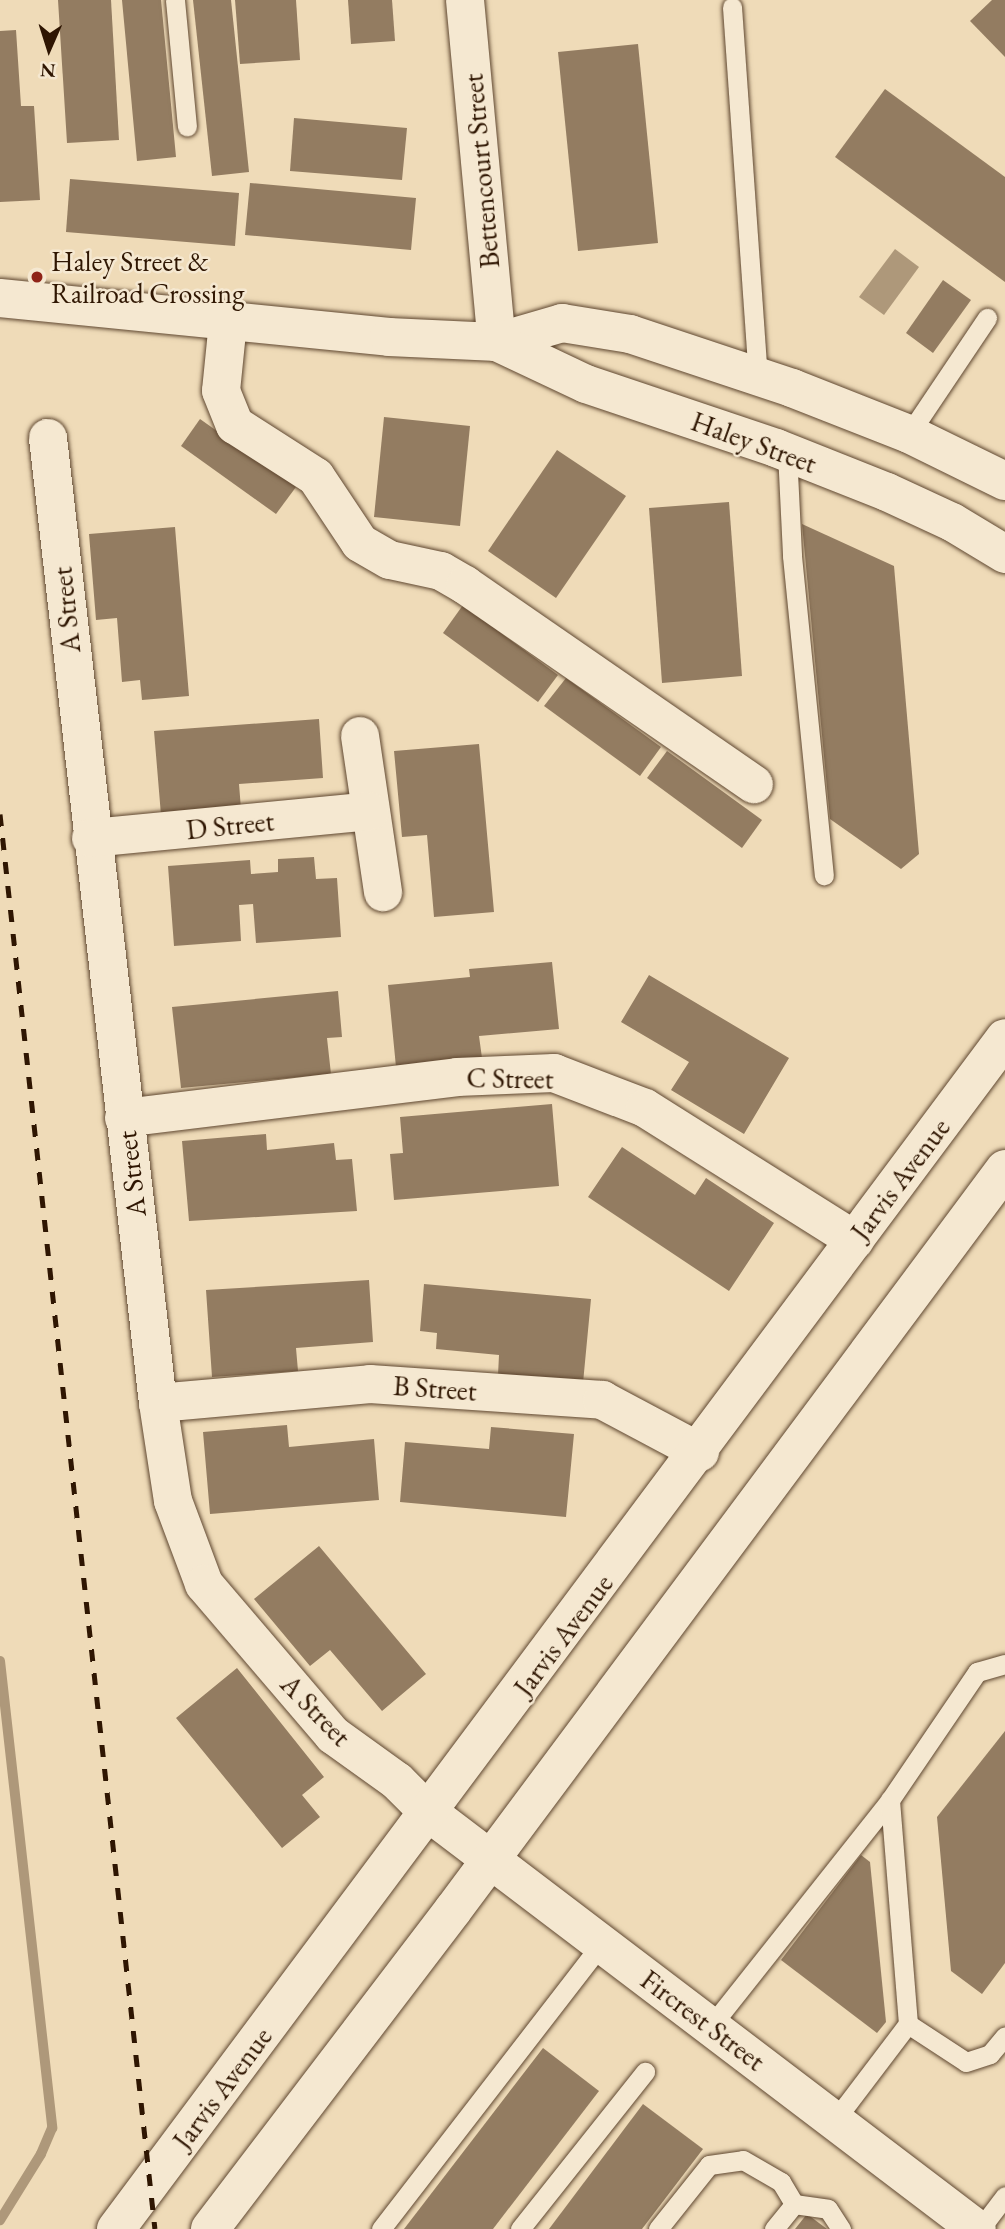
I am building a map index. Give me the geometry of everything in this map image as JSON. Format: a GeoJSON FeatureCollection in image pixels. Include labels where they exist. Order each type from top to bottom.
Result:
{"type":"FeatureCollection","features":[{"type":"Feature","properties":{"kind":"street","name":"Bettencourt Street"},"geometry":{"type":"LineString","coordinates":[[465,0],[497,341]]}},
{"type":"Feature","properties":{"kind":"street","name":"Haley Street"},"geometry":{"type":"LineString","coordinates":[[0,298],[228,323],[497,341],[562,323],[630,334],[758,376],[909,434],[1005,481]]}},
{"type":"Feature","properties":{"kind":"street"},"geometry":{"type":"LineString","coordinates":[[228,323],[222,391],[235,425],[316,477],[360,543],[390,560],[441,571],[453,578],[754,784]]}},
{"type":"Feature","properties":{"kind":"street","name":"Haley Street"},"geometry":{"type":"LineString","coordinates":[[497,341],[586,384],[787,452],[952,522],[1005,554]]}},
{"type":"Feature","properties":{"kind":"street","name":"A Street"},"geometry":{"type":"LineString","coordinates":[[48,438],[91,838],[158,1403],[173,1501],[204,1584],[333,1735],[397,1781],[428,1812]]}},
{"type":"Feature","properties":{"kind":"street"},"geometry":{"type":"LineString","coordinates":[[360,736],[383,892]]}},
{"type":"Feature","properties":{"kind":"street","name":"D Street"},"geometry":{"type":"LineString","coordinates":[[91,838],[370,811]]}},
{"type":"Feature","properties":{"kind":"street","name":"Jarvis Avenue"},"geometry":{"type":"LineString","coordinates":[[116,2229],[700,1452],[1005,1038]]}},
{"type":"Feature","properties":{"kind":"street","name":"C Street"},"geometry":{"type":"LineString","coordinates":[[124,1118],[457,1077],[554,1073],[645,1108],[855,1240]]}},
{"type":"Feature","properties":{"kind":"street"},"geometry":{"type":"LineString","coordinates":[[210,2229],[491,1858],[1005,1168]]}},
{"type":"Feature","properties":{"kind":"street","name":"B Street"},"geometry":{"type":"LineString","coordinates":[[158,1403],[370,1384],[602,1400],[700,1452]]}},
{"type":"Feature","properties":{"kind":"street","name":"Fircrest Street"},"geometry":{"type":"LineString","coordinates":[[428,1812],[978,2229]]}},
{"type":"Feature","properties":{"kind":"lane"},"geometry":{"type":"LineString","coordinates":[[175,0],[187,126]]}},
{"type":"Feature","properties":{"kind":"lane"},"geometry":{"type":"LineString","coordinates":[[732,7],[758,376]]}},
{"type":"Feature","properties":{"kind":"lane"},"geometry":{"type":"LineString","coordinates":[[909,434],[986,318]]}},
{"type":"Feature","properties":{"kind":"lane"},"geometry":{"type":"LineString","coordinates":[[787,452],[792,556],[824,875]]}},
{"type":"Feature","properties":{"kind":"lane"},"geometry":{"type":"LineString","coordinates":[[710,2026],[890,1800],[977,1672],[1005,1664]]}},
{"type":"Feature","properties":{"kind":"lane"},"geometry":{"type":"LineString","coordinates":[[835,2120],[908,2024],[890,1800]]}},
{"type":"Feature","properties":{"kind":"lane"},"geometry":{"type":"LineString","coordinates":[[381,2229],[602,1943]]}},
{"type":"Feature","properties":{"kind":"lane"},"geometry":{"type":"LineString","coordinates":[[908,2024],[966,2062],[990,2054],[1005,2036]]}},
{"type":"Feature","properties":{"kind":"lane"},"geometry":{"type":"LineString","coordinates":[[520,2229],[645,2072]]}},
{"type":"Feature","properties":{"kind":"lane"},"geometry":{"type":"LineString","coordinates":[[658,2229],[709,2165],[743,2160],[781,2182],[794,2204]]}},
{"type":"Feature","properties":{"kind":"lane"},"geometry":{"type":"LineString","coordinates":[[978,2229],[1005,2196]]}},
{"type":"Feature","properties":{"kind":"lane"},"geometry":{"type":"LineString","coordinates":[[774,2229],[794,2204]]}},
{"type":"Feature","properties":{"kind":"lane"},"geometry":{"type":"LineString","coordinates":[[794,2204],[828,2208],[841,2229]]}},
{"type":"Feature","properties":{"kind":"shaded area"},"geometry":{"type":"Polygon","coordinates":[[[895,249],[919,267],[884,315],[859,297],[895,249]]]}},
{"type":"Feature","properties":{"kind":"building"},"geometry":{"type":"Polygon","coordinates":[[[58,0],[111,0],[119,140],[67,143],[58,0]]]}},
{"type":"Feature","properties":{"kind":"building"},"geometry":{"type":"Polygon","coordinates":[[[122,0],[161,0],[176,157],[137,161],[122,0]]]}},
{"type":"Feature","properties":{"kind":"building"},"geometry":{"type":"Polygon","coordinates":[[[193,0],[231,0],[249,172],[212,176],[193,0]]]}},
{"type":"Feature","properties":{"kind":"building"},"geometry":{"type":"Polygon","coordinates":[[[235,0],[296,0],[300,60],[240,64],[235,0]]]}},
{"type":"Feature","properties":{"kind":"building"},"geometry":{"type":"Polygon","coordinates":[[[348,0],[392,0],[395,41],[351,44],[348,0]]]}},
{"type":"Feature","properties":{"kind":"building"},"geometry":{"type":"Polygon","coordinates":[[[992,0],[1005,0],[1005,57],[970,21],[992,0]]]}},
{"type":"Feature","properties":{"kind":"building"},"geometry":{"type":"Polygon","coordinates":[[[16,30],[21,106],[34,106],[40,200],[0,202],[0,31],[16,30]]]}},
{"type":"Feature","properties":{"kind":"building"},"geometry":{"type":"Polygon","coordinates":[[[638,44],[658,243],[578,251],[558,52],[638,44]]]}},
{"type":"Feature","properties":{"kind":"building"},"geometry":{"type":"Polygon","coordinates":[[[885,89],[1005,177],[1005,282],[835,157],[885,89]]]}},
{"type":"Feature","properties":{"kind":"building"},"geometry":{"type":"Polygon","coordinates":[[[294,118],[407,128],[402,180],[290,171],[294,118]]]}},
{"type":"Feature","properties":{"kind":"building"},"geometry":{"type":"Polygon","coordinates":[[[70,179],[239,193],[235,246],[66,232],[70,179]]]}},
{"type":"Feature","properties":{"kind":"building"},"geometry":{"type":"Polygon","coordinates":[[[250,183],[416,198],[411,250],[245,235],[250,183]]]}},
{"type":"Feature","properties":{"kind":"building"},"geometry":{"type":"Polygon","coordinates":[[[943,280],[971,300],[933,353],[906,333],[943,280]]]}},
{"type":"Feature","properties":{"kind":"building"},"geometry":{"type":"Polygon","coordinates":[[[384,417],[470,426],[460,526],[374,517],[384,417]]]}},
{"type":"Feature","properties":{"kind":"building"},"geometry":{"type":"Polygon","coordinates":[[[200,419],[296,487],[276,514],[181,446],[200,419]]]}},
{"type":"Feature","properties":{"kind":"building"},"geometry":{"type":"Polygon","coordinates":[[[557,450],[626,496],[556,598],[488,551],[557,450]]]}},
{"type":"Feature","properties":{"kind":"building"},"geometry":{"type":"Polygon","coordinates":[[[729,502],[742,676],[662,683],[649,508],[729,502]]]}},
{"type":"Feature","properties":{"kind":"building"},"geometry":{"type":"Polygon","coordinates":[[[802,524],[894,566],[919,854],[901,869],[830,819],[802,524]]]}},
{"type":"Feature","properties":{"kind":"building"},"geometry":{"type":"Polygon","coordinates":[[[175,527],[189,696],[142,700],[140,680],[122,682],[117,618],[96,620],[89,534],[175,527]]]}},
{"type":"Feature","properties":{"kind":"building"},"geometry":{"type":"Polygon","coordinates":[[[463,605],[558,675],[538,702],[443,633],[463,605]]]}},
{"type":"Feature","properties":{"kind":"building"},"geometry":{"type":"Polygon","coordinates":[[[566,678],[661,747],[640,776],[544,706],[566,678]]]}},
{"type":"Feature","properties":{"kind":"building"},"geometry":{"type":"Polygon","coordinates":[[[319,719],[323,778],[239,784],[241,809],[161,815],[154,731],[319,719]]]}},
{"type":"Feature","properties":{"kind":"building"},"geometry":{"type":"Polygon","coordinates":[[[479,744],[494,912],[434,917],[427,835],[402,837],[394,751],[479,744]]]}},
{"type":"Feature","properties":{"kind":"building"},"geometry":{"type":"Polygon","coordinates":[[[667,751],[762,820],[742,848],[647,778],[667,751]]]}},
{"type":"Feature","properties":{"kind":"building"},"geometry":{"type":"Polygon","coordinates":[[[314,857],[316,879],[337,878],[341,937],[256,943],[253,904],[239,905],[241,941],[174,946],[168,866],[250,860],[251,874],[278,872],[278,859],[314,857]]]}},
{"type":"Feature","properties":{"kind":"building"},"geometry":{"type":"Polygon","coordinates":[[[552,962],[559,1029],[479,1036],[482,1058],[396,1067],[388,985],[470,977],[469,969],[552,962]]]}},
{"type":"Feature","properties":{"kind":"building"},"geometry":{"type":"Polygon","coordinates":[[[649,975],[789,1058],[744,1134],[671,1090],[689,1062],[621,1022],[649,975]]]}},
{"type":"Feature","properties":{"kind":"building"},"geometry":{"type":"Polygon","coordinates":[[[338,991],[342,1037],[327,1038],[331,1074],[181,1088],[172,1007],[338,991]]]}},
{"type":"Feature","properties":{"kind":"building"},"geometry":{"type":"Polygon","coordinates":[[[552,1104],[559,1186],[394,1200],[390,1154],[403,1153],[400,1117],[552,1104]]]}},
{"type":"Feature","properties":{"kind":"building"},"geometry":{"type":"Polygon","coordinates":[[[266,1134],[267,1150],[334,1143],[336,1160],[352,1159],[357,1211],[189,1221],[182,1141],[266,1134]]]}},
{"type":"Feature","properties":{"kind":"building"},"geometry":{"type":"Polygon","coordinates":[[[622,1147],[695,1195],[706,1178],[774,1223],[729,1291],[588,1197],[622,1147]]]}},
{"type":"Feature","properties":{"kind":"building"},"geometry":{"type":"Polygon","coordinates":[[[369,1280],[373,1342],[296,1348],[298,1371],[212,1377],[206,1290],[369,1280]]]}},
{"type":"Feature","properties":{"kind":"building"},"geometry":{"type":"Polygon","coordinates":[[[424,1284],[591,1299],[583,1383],[498,1375],[499,1355],[436,1349],[437,1333],[420,1331],[424,1284]]]}},
{"type":"Feature","properties":{"kind":"building"},"geometry":{"type":"Polygon","coordinates":[[[287,1425],[289,1447],[374,1439],[379,1500],[210,1514],[203,1432],[287,1425]]]}},
{"type":"Feature","properties":{"kind":"building"},"geometry":{"type":"Polygon","coordinates":[[[491,1427],[574,1434],[566,1517],[400,1502],[405,1442],[489,1449],[491,1427]]]}},
{"type":"Feature","properties":{"kind":"building"},"geometry":{"type":"Polygon","coordinates":[[[319,1546],[426,1674],[382,1711],[330,1650],[310,1666],[254,1599],[319,1546]]]}},
{"type":"Feature","properties":{"kind":"building"},"geometry":{"type":"Polygon","coordinates":[[[237,1668],[324,1777],[302,1795],[320,1817],[282,1848],[176,1718],[237,1668]]]}},
{"type":"Feature","properties":{"kind":"building"},"geometry":{"type":"Polygon","coordinates":[[[1005,1731],[1005,1963],[982,1994],[951,1971],[937,1817],[1005,1731]]]}},
{"type":"Feature","properties":{"kind":"building"},"geometry":{"type":"Polygon","coordinates":[[[861,1855],[870,1862],[886,2022],[877,2033],[781,1960],[861,1855]]]}},
{"type":"Feature","properties":{"kind":"building"},"geometry":{"type":"Polygon","coordinates":[[[543,2048],[599,2091],[493,2229],[404,2229],[543,2048]]]}},
{"type":"Feature","properties":{"kind":"building"},"geometry":{"type":"Polygon","coordinates":[[[643,2104],[703,2149],[642,2229],[549,2229],[643,2104]]]}},
{"type":"Feature","properties":{"kind":"building"},"geometry":{"type":"Polygon","coordinates":[[[807,2214],[827,2229],[795,2229],[807,2214]]]}},
{"type":"Feature","properties":{"kind":"waterway"},"geometry":{"type":"LineString","coordinates":[[0,1661],[52,2128],[41,2154],[0,2220]]}},
{"type":"Feature","properties":{"kind":"railway"},"geometry":{"type":"LineString","coordinates":[[0,814],[155,2229]]}},
{"type":"Feature","properties":{"kind":"place","name":"Haley Street & Railroad Crossing"},"geometry":{"type":"Point","coordinates":[37,277]}}]}
